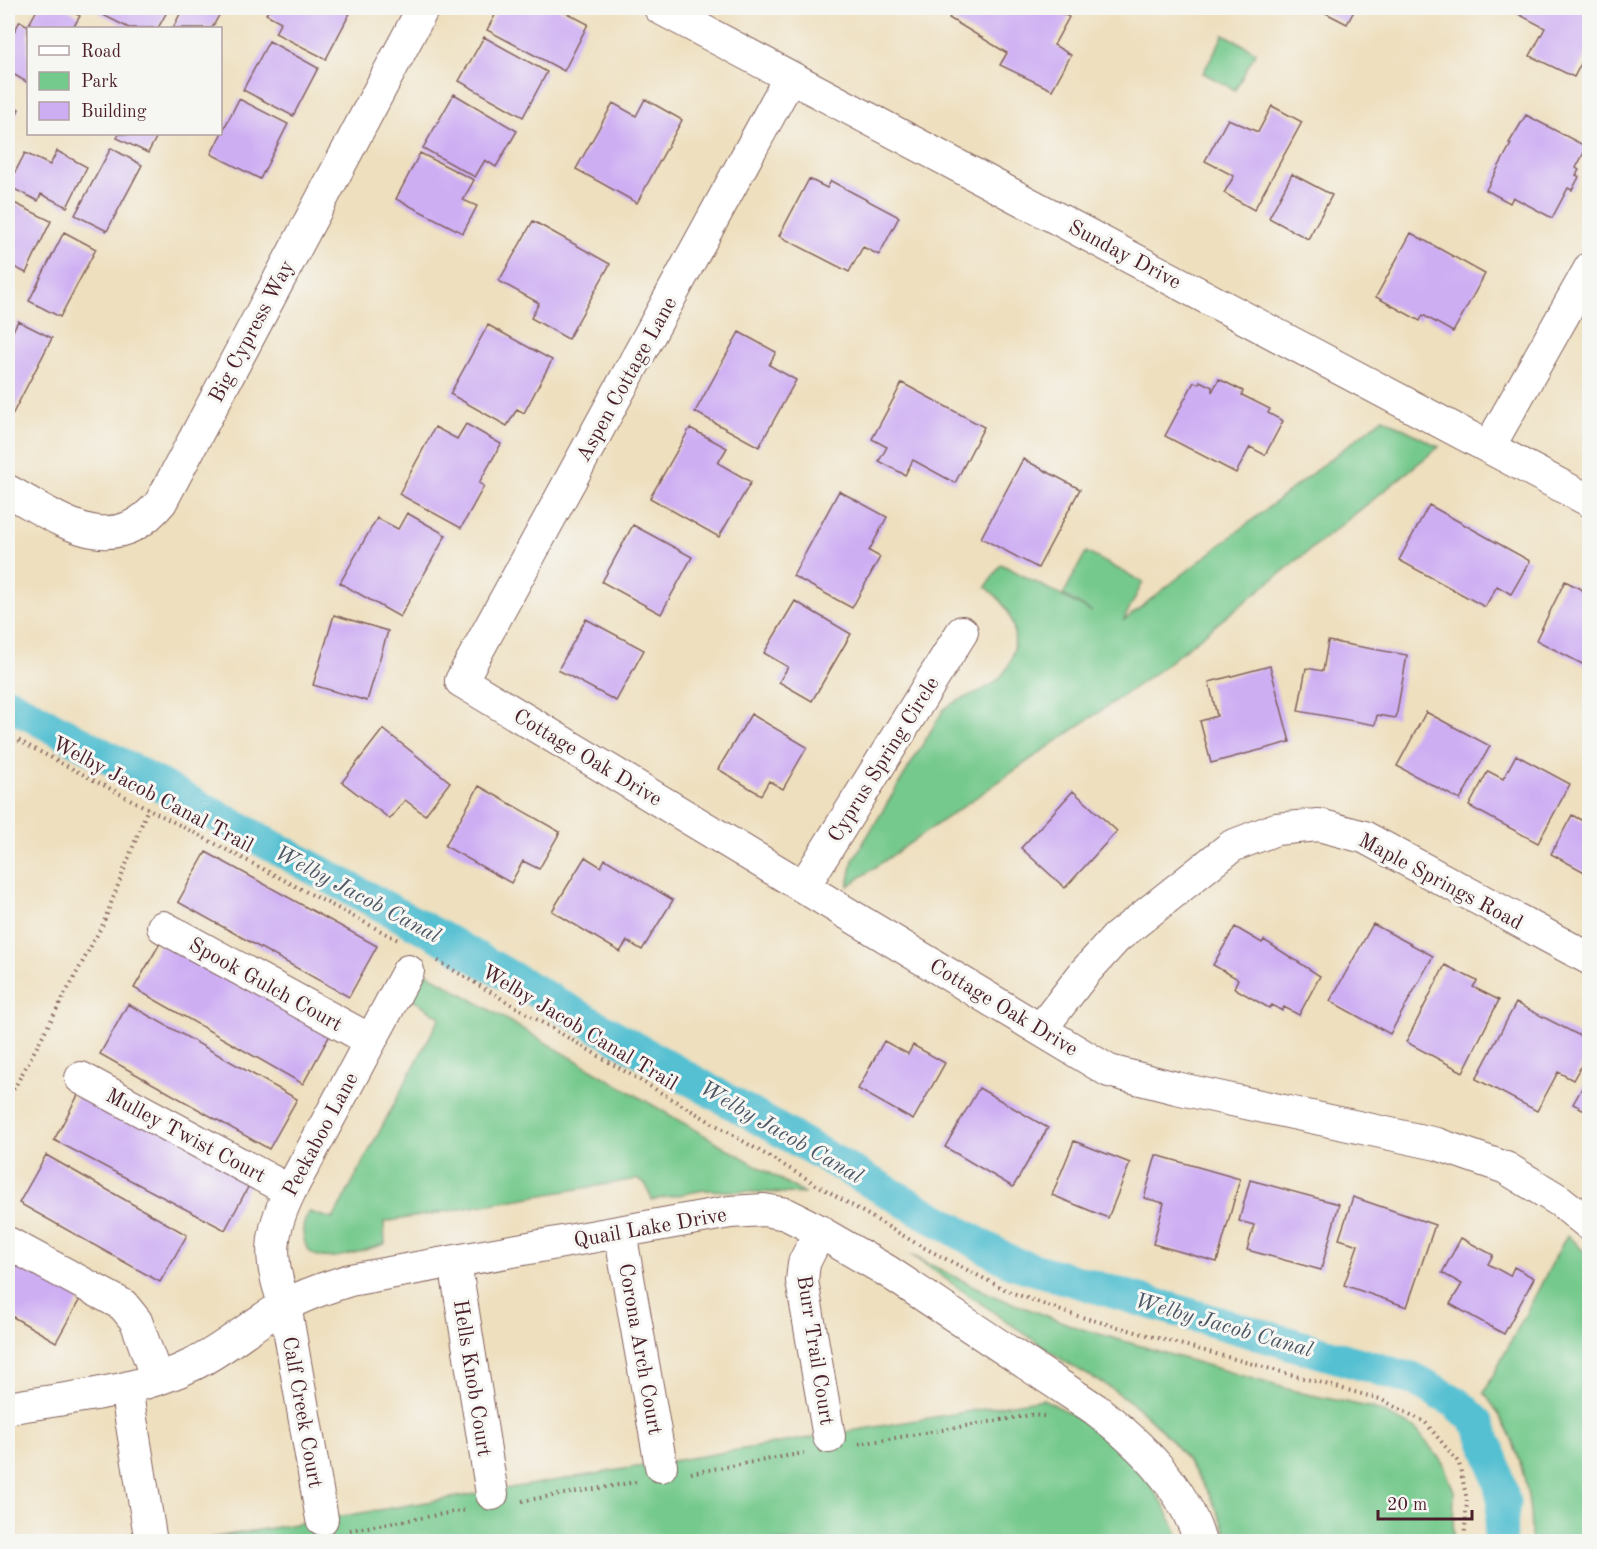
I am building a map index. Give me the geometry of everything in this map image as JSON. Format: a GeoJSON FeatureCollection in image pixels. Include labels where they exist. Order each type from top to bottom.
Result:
{"type":"FeatureCollection","features":[{"type":"Feature","properties":{"kind":"street","name":"Big Cypress Way"},"geometry":{"type":"LineString","coordinates":[[8,491],[72,525],[100,533],[129,529],[152,513],[160,502],[423,8]]}},
{"type":"Feature","properties":{"kind":"street","name":"Sunday Drive"},"geometry":{"type":"LineString","coordinates":[[660,8],[1590,501]]}},
{"type":"Feature","properties":{"kind":"street","name":"Aspen Cottage Lane"},"geometry":{"type":"LineString","coordinates":[[461,681],[790,77]]}},
{"type":"Feature","properties":{"kind":"street"},"geometry":{"type":"LineString","coordinates":[[1489,447],[1590,268]]}},
{"type":"Feature","properties":{"kind":"street","name":"Cyprus Spring Circle"},"geometry":{"type":"LineString","coordinates":[[804,886],[962,632]]}},
{"type":"Feature","properties":{"kind":"street","name":"Cottage Oak Drive"},"geometry":{"type":"LineString","coordinates":[[461,681],[1109,1071],[1437,1143],[1506,1168],[1560,1201],[1590,1225]]}},
{"type":"Feature","properties":{"kind":"street","name":"Maple Springs Road"},"geometry":{"type":"LineString","coordinates":[[1041,1029],[1116,938],[1232,846],[1276,829],[1319,825],[1364,837],[1590,959]]}},
{"type":"Feature","properties":{"kind":"street","name":"Spook Gulch Court"},"geometry":{"type":"LineString","coordinates":[[163,927],[370,1040]]}},
{"type":"Feature","properties":{"kind":"street","name":"Peekaboo Lane"},"geometry":{"type":"LineString","coordinates":[[285,1305],[274,1273],[272,1244],[278,1214],[414,957]]}},
{"type":"Feature","properties":{"kind":"street","name":"Mulley Twist Court"},"geometry":{"type":"LineString","coordinates":[[81,1078],[290,1191]]}},
{"type":"Feature","properties":{"kind":"street","name":"Quail Lake Drive"},"geometry":{"type":"LineString","coordinates":[[8,1408],[126,1388],[157,1379],[195,1364],[285,1305],[316,1291],[350,1280],[730,1212],[764,1210],[786,1214],[820,1231],[942,1306],[1029,1367],[1095,1409],[1125,1432],[1168,1481],[1185,1506],[1200,1542]]}},
{"type":"Feature","properties":{"kind":"street","name":"Burr Trail Court"},"geometry":{"type":"LineString","coordinates":[[820,1231],[804,1263],[802,1281],[831,1445]]}},
{"type":"Feature","properties":{"kind":"street","name":"Corona Arch Court"},"geometry":{"type":"LineString","coordinates":[[620,1232],[663,1474]]}},
{"type":"Feature","properties":{"kind":"street"},"geometry":{"type":"LineString","coordinates":[[8,1243],[123,1305],[136,1321],[157,1379]]}},
{"type":"Feature","properties":{"kind":"street","name":"Hells Knob Court"},"geometry":{"type":"LineString","coordinates":[[455,1262],[493,1502]]}},
{"type":"Feature","properties":{"kind":"street","name":"Calf Creek Court"},"geometry":{"type":"LineString","coordinates":[[285,1305],[324,1529]]}},
{"type":"Feature","properties":{"kind":"street"},"geometry":{"type":"LineString","coordinates":[[126,1388],[151,1542]]}},
{"type":"Feature","properties":{"kind":"path","name":"Welby Jacob Canal Trail"},"geometry":{"type":"LineString","coordinates":[[8,735],[148,808],[919,1245],[1008,1291],[1067,1313],[1380,1399],[1425,1422],[1459,1463],[1467,1500],[1464,1542]]}},
{"type":"Feature","properties":{"kind":"path"},"geometry":{"type":"LineString","coordinates":[[8,1100],[103,924],[148,808]]}},
{"type":"Feature","properties":{"kind":"path"},"geometry":{"type":"LineString","coordinates":[[281,1542],[324,1529],[831,1445],[1031,1415],[1049,1416]]}},
{"type":"Feature","properties":{"kind":"green space"},"geometry":{"type":"Polygon","coordinates":[[[1224,34],[1256,52],[1235,90],[1203,73],[1224,34]]]}},
{"type":"Feature","properties":{"kind":"green space"},"geometry":{"type":"Polygon","coordinates":[[[1383,418],[1439,447],[1158,671],[848,886],[853,860],[944,709],[994,683],[1008,666],[1014,646],[1013,624],[1003,604],[986,587],[1001,564],[1092,612],[1063,595],[1086,552],[1143,582],[1123,621],[1383,418]]]}},
{"type":"Feature","properties":{"kind":"green space"},"geometry":{"type":"Polygon","coordinates":[[[425,972],[805,1194],[704,1190],[652,1200],[646,1185],[637,1179],[384,1222],[385,1244],[340,1256],[318,1256],[310,1252],[305,1243],[303,1230],[309,1212],[333,1219],[440,1017],[411,998],[425,972]]]}},
{"type":"Feature","properties":{"kind":"green space"},"geometry":{"type":"Polygon","coordinates":[[[1567,1235],[1589,1256],[1589,1541],[1531,1541],[1529,1502],[1520,1463],[1514,1445],[1496,1409],[1484,1393],[1567,1235]]]}},
{"type":"Feature","properties":{"kind":"green space"},"geometry":{"type":"Polygon","coordinates":[[[911,1255],[996,1297],[1079,1328],[1302,1393],[1373,1408],[1415,1428],[1443,1463],[1454,1491],[1453,1541],[1229,1541],[1221,1519],[1198,1476],[1167,1436],[1150,1419],[1112,1389],[1061,1359],[911,1255]]]}},
{"type":"Feature","properties":{"kind":"green space"},"geometry":{"type":"Polygon","coordinates":[[[1043,1399],[1081,1420],[1130,1460],[1156,1493],[1175,1526],[1180,1541],[187,1542],[1043,1399]]]}},
{"type":"Feature","properties":{"kind":"building"},"geometry":{"type":"Polygon","coordinates":[[[38,8],[64,8],[80,16],[74,27],[27,27],[27,82],[8,71],[8,43],[20,21],[28,26],[38,8]]]}},
{"type":"Feature","properties":{"kind":"building"},"geometry":{"type":"Polygon","coordinates":[[[102,8],[169,8],[159,27],[127,27],[99,13],[102,8]]]}},
{"type":"Feature","properties":{"kind":"building"},"geometry":{"type":"Polygon","coordinates":[[[183,8],[223,8],[213,27],[174,27],[183,8]]]}},
{"type":"Feature","properties":{"kind":"building"},"geometry":{"type":"Polygon","coordinates":[[[270,8],[341,8],[350,13],[326,59],[275,33],[281,22],[266,14],[270,8]]]}},
{"type":"Feature","properties":{"kind":"building"},"geometry":{"type":"Polygon","coordinates":[[[499,8],[557,8],[588,24],[564,71],[487,30],[499,8]]]}},
{"type":"Feature","properties":{"kind":"building"},"geometry":{"type":"Polygon","coordinates":[[[955,8],[1056,8],[1055,10],[1069,17],[1054,45],[1071,55],[1052,90],[1000,65],[1007,53],[949,18],[955,8]]]}},
{"type":"Feature","properties":{"kind":"building"},"geometry":{"type":"Polygon","coordinates":[[[1316,8],[1353,8],[1355,9],[1347,24],[1316,8]]]}},
{"type":"Feature","properties":{"kind":"building"},"geometry":{"type":"Polygon","coordinates":[[[1521,8],[1590,8],[1590,46],[1574,77],[1530,56],[1545,28],[1518,14],[1521,8]]]}},
{"type":"Feature","properties":{"kind":"building"},"geometry":{"type":"Polygon","coordinates":[[[484,37],[547,72],[523,117],[459,81],[484,37]]]}},
{"type":"Feature","properties":{"kind":"building"},"geometry":{"type":"Polygon","coordinates":[[[269,41],[318,68],[293,116],[243,90],[269,41]]]}},
{"type":"Feature","properties":{"kind":"building"},"geometry":{"type":"Polygon","coordinates":[[[454,94],[517,131],[496,167],[485,160],[475,177],[423,148],[454,94]]]}},
{"type":"Feature","properties":{"kind":"building"},"geometry":{"type":"Polygon","coordinates":[[[239,99],[288,124],[260,179],[211,154],[239,99]]]}},
{"type":"Feature","properties":{"kind":"building"},"geometry":{"type":"Polygon","coordinates":[[[645,99],[682,120],[637,203],[576,169],[613,103],[636,116],[645,99]]]}},
{"type":"Feature","properties":{"kind":"building"},"geometry":{"type":"Polygon","coordinates":[[[8,103],[19,109],[8,132],[8,103]]]}},
{"type":"Feature","properties":{"kind":"building"},"geometry":{"type":"Polygon","coordinates":[[[1272,106],[1302,122],[1254,210],[1224,193],[1234,176],[1205,161],[1228,119],[1258,132],[1272,106]]]}},
{"type":"Feature","properties":{"kind":"building"},"geometry":{"type":"Polygon","coordinates":[[[1526,115],[1587,147],[1576,168],[1579,170],[1576,175],[1579,177],[1572,190],[1568,188],[1552,218],[1513,197],[1510,203],[1486,190],[1511,144],[1509,143],[1526,115]]]}},
{"type":"Feature","properties":{"kind":"building"},"geometry":{"type":"Polygon","coordinates":[[[118,135],[157,135],[148,153],[117,138],[118,135]]]}},
{"type":"Feature","properties":{"kind":"building"},"geometry":{"type":"Polygon","coordinates":[[[111,148],[142,165],[107,231],[75,215],[111,148]]]}},
{"type":"Feature","properties":{"kind":"building"},"geometry":{"type":"Polygon","coordinates":[[[57,151],[87,167],[67,207],[41,194],[38,201],[8,186],[25,153],[50,165],[57,151]]]}},
{"type":"Feature","properties":{"kind":"building"},"geometry":{"type":"Polygon","coordinates":[[[420,153],[474,180],[463,200],[477,206],[463,233],[396,199],[420,153]]]}},
{"type":"Feature","properties":{"kind":"building"},"geometry":{"type":"Polygon","coordinates":[[[1292,174],[1332,195],[1308,239],[1269,218],[1292,174]]]}},
{"type":"Feature","properties":{"kind":"building"},"geometry":{"type":"Polygon","coordinates":[[[809,179],[827,188],[831,181],[899,217],[879,255],[863,247],[849,272],[779,236],[809,179]]]}},
{"type":"Feature","properties":{"kind":"building"},"geometry":{"type":"Polygon","coordinates":[[[8,200],[51,221],[26,273],[8,264],[8,200]]]}},
{"type":"Feature","properties":{"kind":"building"},"geometry":{"type":"Polygon","coordinates":[[[533,221],[610,264],[568,339],[531,318],[539,303],[499,281],[533,221]]]}},
{"type":"Feature","properties":{"kind":"building"},"geometry":{"type":"Polygon","coordinates":[[[64,232],[96,249],[60,317],[29,301],[64,232]]]}},
{"type":"Feature","properties":{"kind":"building"},"geometry":{"type":"Polygon","coordinates":[[[1411,233],[1485,274],[1453,332],[1423,315],[1420,321],[1376,297],[1411,233]]]}},
{"type":"Feature","properties":{"kind":"building"},"geometry":{"type":"Polygon","coordinates":[[[18,321],[52,338],[11,417],[8,415],[8,341],[18,321]]]}},
{"type":"Feature","properties":{"kind":"building"},"geometry":{"type":"Polygon","coordinates":[[[488,325],[552,360],[524,413],[517,409],[507,426],[450,394],[488,325]]]}},
{"type":"Feature","properties":{"kind":"building"},"geometry":{"type":"Polygon","coordinates":[[[739,332],[776,352],[769,365],[796,380],[759,447],[695,412],[739,332]]]}},
{"type":"Feature","properties":{"kind":"building"},"geometry":{"type":"Polygon","coordinates":[[[1219,379],[1243,391],[1242,395],[1270,409],[1268,413],[1283,421],[1265,455],[1250,447],[1236,473],[1165,436],[1194,382],[1199,384],[1200,381],[1212,387],[1212,392],[1219,379]]]}},
{"type":"Feature","properties":{"kind":"building"},"geometry":{"type":"Polygon","coordinates":[[[902,383],[984,427],[955,483],[913,460],[905,475],[879,461],[887,447],[872,439],[902,383]]]}},
{"type":"Feature","properties":{"kind":"building"},"geometry":{"type":"Polygon","coordinates":[[[466,424],[501,444],[479,483],[484,486],[461,528],[399,494],[435,427],[457,439],[466,424]]]}},
{"type":"Feature","properties":{"kind":"building"},"geometry":{"type":"Polygon","coordinates":[[[690,428],[727,448],[718,463],[751,482],[719,537],[650,498],[690,428]]]}},
{"type":"Feature","properties":{"kind":"building"},"geometry":{"type":"Polygon","coordinates":[[[1023,459],[1080,489],[1038,568],[981,538],[1023,459]]]}},
{"type":"Feature","properties":{"kind":"building"},"geometry":{"type":"Polygon","coordinates":[[[839,491],[887,517],[869,551],[880,557],[852,608],[793,576],[839,491]]]}},
{"type":"Feature","properties":{"kind":"building"},"geometry":{"type":"Polygon","coordinates":[[[1429,505],[1530,561],[1511,594],[1497,586],[1485,607],[1399,560],[1429,505]]]}},
{"type":"Feature","properties":{"kind":"building"},"geometry":{"type":"Polygon","coordinates":[[[407,513],[446,535],[400,617],[340,583],[377,518],[398,529],[407,513]]]}},
{"type":"Feature","properties":{"kind":"building"},"geometry":{"type":"Polygon","coordinates":[[[633,525],[692,557],[661,614],[602,582],[633,525]]]}},
{"type":"Feature","properties":{"kind":"building"},"geometry":{"type":"Polygon","coordinates":[[[1565,581],[1590,594],[1590,668],[1536,640],[1565,581]]]}},
{"type":"Feature","properties":{"kind":"building"},"geometry":{"type":"Polygon","coordinates":[[[795,601],[851,634],[812,701],[779,682],[788,667],[764,653],[795,601]]]}},
{"type":"Feature","properties":{"kind":"building"},"geometry":{"type":"Polygon","coordinates":[[[334,615],[388,631],[367,701],[313,685],[334,615]]]}},
{"type":"Feature","properties":{"kind":"building"},"geometry":{"type":"Polygon","coordinates":[[[586,619],[644,650],[616,701],[558,670],[586,619]]]}},
{"type":"Feature","properties":{"kind":"building"},"geometry":{"type":"Polygon","coordinates":[[[1328,641],[1407,655],[1396,718],[1377,715],[1375,725],[1298,711],[1306,668],[1323,671],[1328,641]]]}},
{"type":"Feature","properties":{"kind":"building"},"geometry":{"type":"Polygon","coordinates":[[[1270,666],[1290,742],[1211,763],[1200,721],[1217,716],[1209,682],[1270,666]]]}},
{"type":"Feature","properties":{"kind":"building"},"geometry":{"type":"Polygon","coordinates":[[[1426,712],[1490,746],[1460,800],[1397,766],[1426,712]]]}},
{"type":"Feature","properties":{"kind":"building"},"geometry":{"type":"Polygon","coordinates":[[[751,714],[807,747],[783,789],[769,781],[761,795],[718,769],[751,714]]]}},
{"type":"Feature","properties":{"kind":"building"},"geometry":{"type":"Polygon","coordinates":[[[383,729],[450,782],[425,815],[405,800],[390,819],[342,782],[383,729]]]}},
{"type":"Feature","properties":{"kind":"building"},"geometry":{"type":"Polygon","coordinates":[[[1516,755],[1570,784],[1538,843],[1469,806],[1488,771],[1503,779],[1516,755]]]}},
{"type":"Feature","properties":{"kind":"building"},"geometry":{"type":"Polygon","coordinates":[[[479,786],[560,832],[539,869],[523,861],[511,883],[445,846],[479,786]]]}},
{"type":"Feature","properties":{"kind":"building"},"geometry":{"type":"Polygon","coordinates":[[[1073,791],[1117,831],[1065,888],[1021,848],[1073,791]]]}},
{"type":"Feature","properties":{"kind":"building"},"geometry":{"type":"Polygon","coordinates":[[[1572,815],[1588,824],[1590,820],[1590,875],[1551,854],[1572,815]]]}},
{"type":"Feature","properties":{"kind":"building"},"geometry":{"type":"Polygon","coordinates":[[[206,852],[377,946],[349,997],[178,902],[206,852]]]}},
{"type":"Feature","properties":{"kind":"building"},"geometry":{"type":"Polygon","coordinates":[[[585,857],[601,867],[605,859],[673,900],[642,950],[627,941],[620,952],[552,911],[585,857]]]}},
{"type":"Feature","properties":{"kind":"building"},"geometry":{"type":"Polygon","coordinates":[[[1373,924],[1433,956],[1390,1034],[1330,1001],[1373,924]]]}},
{"type":"Feature","properties":{"kind":"building"},"geometry":{"type":"Polygon","coordinates":[[[1235,927],[1262,943],[1264,940],[1320,976],[1299,1015],[1284,1007],[1282,1011],[1272,1005],[1269,1008],[1234,988],[1238,979],[1213,965],[1235,927]]]}},
{"type":"Feature","properties":{"kind":"building"},"geometry":{"type":"Polygon","coordinates":[[[163,938],[331,1033],[303,1084],[134,988],[163,938]]]}},
{"type":"Feature","properties":{"kind":"building"},"geometry":{"type":"Polygon","coordinates":[[[1445,965],[1477,981],[1473,987],[1499,1000],[1463,1072],[1406,1042],[1445,965]]]}},
{"type":"Feature","properties":{"kind":"building"},"geometry":{"type":"Polygon","coordinates":[[[1516,1003],[1590,1041],[1590,1050],[1573,1080],[1558,1072],[1537,1111],[1476,1079],[1516,1003]]]}},
{"type":"Feature","properties":{"kind":"building"},"geometry":{"type":"Polygon","coordinates":[[[128,1004],[297,1099],[269,1149],[100,1054],[128,1004]]]}},
{"type":"Feature","properties":{"kind":"building"},"geometry":{"type":"Polygon","coordinates":[[[884,1041],[908,1054],[913,1045],[945,1063],[913,1120],[858,1089],[884,1041]]]}},
{"type":"Feature","properties":{"kind":"building"},"geometry":{"type":"Polygon","coordinates":[[[1590,1074],[1590,1113],[1573,1104],[1590,1074]]]}},
{"type":"Feature","properties":{"kind":"building"},"geometry":{"type":"Polygon","coordinates":[[[83,1086],[254,1176],[225,1230],[54,1140],[83,1086]]]}},
{"type":"Feature","properties":{"kind":"building"},"geometry":{"type":"Polygon","coordinates":[[[979,1088],[1048,1128],[1013,1187],[945,1147],[979,1088]]]}},
{"type":"Feature","properties":{"kind":"building"},"geometry":{"type":"Polygon","coordinates":[[[1074,1141],[1130,1163],[1108,1218],[1052,1195],[1074,1141]]]}},
{"type":"Feature","properties":{"kind":"building"},"geometry":{"type":"Polygon","coordinates":[[[46,1155],[187,1235],[160,1282],[19,1203],[46,1155]]]}},
{"type":"Feature","properties":{"kind":"building"},"geometry":{"type":"Polygon","coordinates":[[[1156,1155],[1240,1179],[1217,1262],[1153,1244],[1164,1203],[1144,1198],[1156,1155]]]}},
{"type":"Feature","properties":{"kind":"building"},"geometry":{"type":"Polygon","coordinates":[[[1250,1180],[1339,1204],[1321,1270],[1247,1250],[1254,1225],[1239,1221],[1250,1180]]]}},
{"type":"Feature","properties":{"kind":"building"},"geometry":{"type":"Polygon","coordinates":[[[1353,1197],[1435,1225],[1407,1307],[1344,1285],[1358,1245],[1339,1239],[1353,1197]]]}},
{"type":"Feature","properties":{"kind":"building"},"geometry":{"type":"Polygon","coordinates":[[[1461,1238],[1493,1255],[1488,1264],[1510,1276],[1514,1267],[1534,1278],[1504,1334],[1450,1304],[1462,1284],[1442,1273],[1461,1238]]]}},
{"type":"Feature","properties":{"kind":"building"},"geometry":{"type":"Polygon","coordinates":[[[8,1246],[85,1290],[56,1342],[8,1314],[8,1246]]]}},
{"type":"Feature","properties":{"kind":"waterway","name":"Welby Jacob Canal"},"geometry":{"type":"LineString","coordinates":[[8,703],[444,939],[1013,1263],[1416,1380],[1457,1403],[1478,1423],[1493,1460],[1504,1502],[1499,1542]]}}]}
